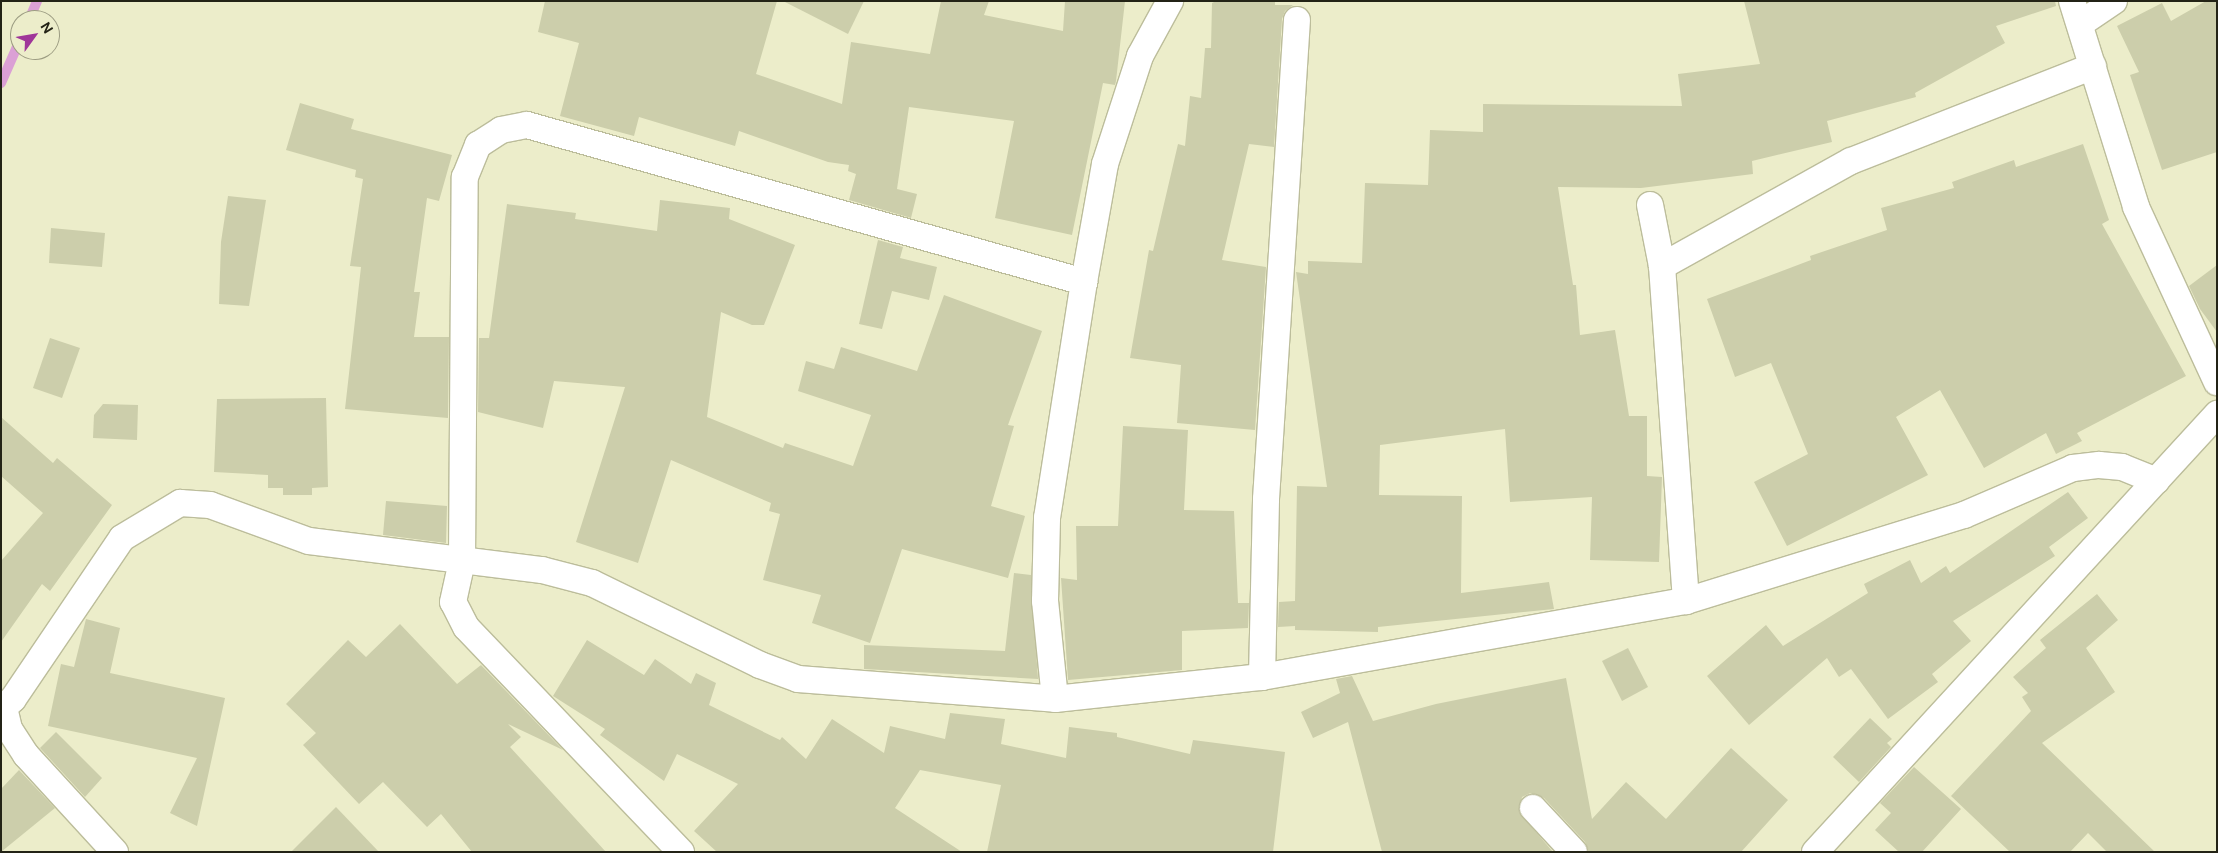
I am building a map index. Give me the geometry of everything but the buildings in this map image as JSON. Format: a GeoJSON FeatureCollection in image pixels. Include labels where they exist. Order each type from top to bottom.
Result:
{"type":"FeatureCollection","features":[{"type":"Feature","properties":{"kind":"street"},"geometry":{"type":"LineString","coordinates":[[1055,699],[1045,601],[1047,518],[1084,282],[1105,164],[1140,56],[1170,1]]}},
{"type":"Feature","properties":{"kind":"street"},"geometry":{"type":"LineString","coordinates":[[2114,1],[2076,13],[2136,207],[2217,382]]}},
{"type":"Feature","properties":{"kind":"street"},"geometry":{"type":"LineString","coordinates":[[1262,677],[1266,499],[1297,20]]}},
{"type":"Feature","properties":{"kind":"street"},"geometry":{"type":"LineString","coordinates":[[1662,266],[1851,161],[2093,66]]}},
{"type":"Feature","properties":{"kind":"street"},"geometry":{"type":"LineString","coordinates":[[681,852],[466,627],[453,602],[462,561],[465,176],[478,145],[501,130],[526,125],[1084,282]]}},
{"type":"Feature","properties":{"kind":"street"},"geometry":{"type":"LineString","coordinates":[[1650,205],[1662,266],[1686,601]]}},
{"type":"Feature","properties":{"kind":"street"},"geometry":{"type":"LineString","coordinates":[[1815,852],[2217,414]]}},
{"type":"Feature","properties":{"kind":"street"},"geometry":{"type":"LineString","coordinates":[[115,852],[26,755],[9,729],[4,707],[13,699],[122,538],[180,503],[210,506],[309,541],[542,570],[592,583],[760,665],[798,679],[1055,699],[1262,677],[1686,601],[1964,516],[2073,468],[2099,464],[2122,467],[2156,481]]}},
{"type":"Feature","properties":{"kind":"street"},"geometry":{"type":"LineString","coordinates":[[1533,808],[1574,852]]}},
{"type":"Feature","properties":{"kind":"waterway"},"geometry":{"type":"LineString","coordinates":[[33,10],[37,1]]}},
{"type":"Feature","properties":{"kind":"waterway"},"geometry":{"type":"LineString","coordinates":[[1,83],[11,60]]}}]}
